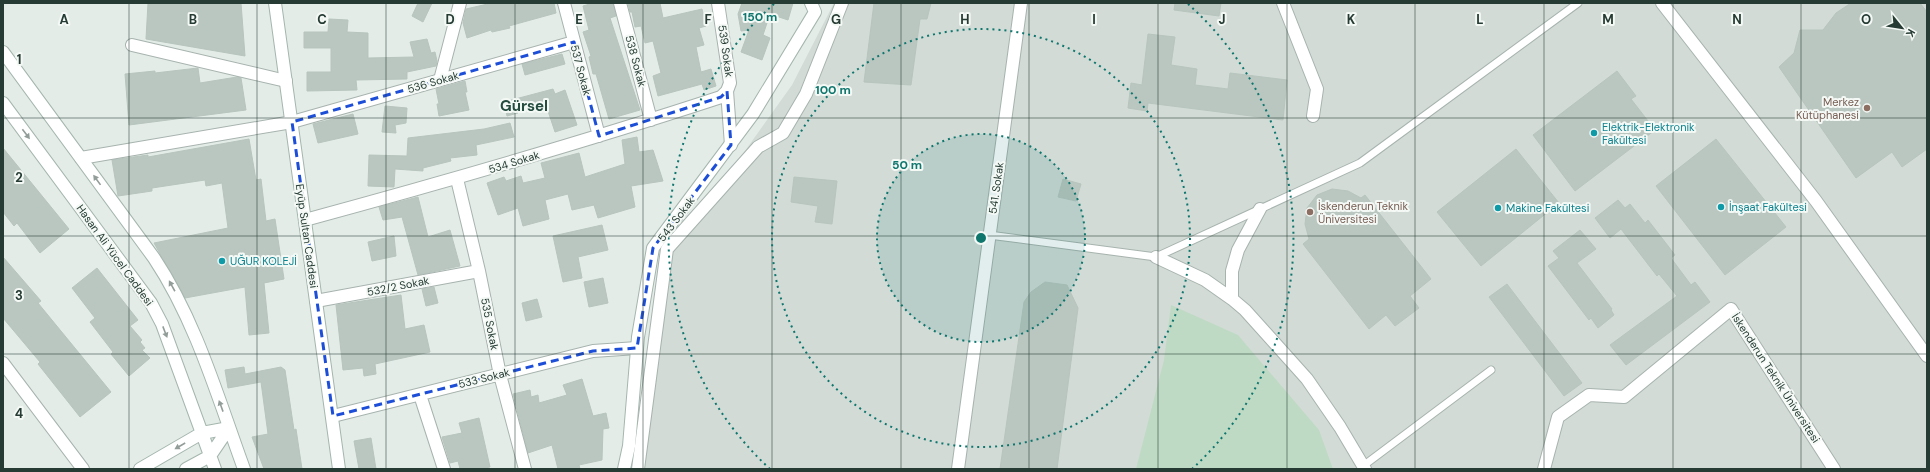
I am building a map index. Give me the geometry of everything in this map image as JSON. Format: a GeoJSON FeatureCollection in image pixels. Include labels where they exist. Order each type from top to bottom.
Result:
{"type":"FeatureCollection","features":[{"type":"Feature","properties":{"kind":"street","name":"Eyüp Sultan Caddesi"},"geometry":{"type":"LineString","coordinates":[[275,3],[339,469]]}},
{"type":"Feature","properties":{"kind":"street"},"geometry":{"type":"LineString","coordinates":[[440,80],[460,3]]}},
{"type":"Feature","properties":{"kind":"street","name":"537 Sokak"},"geometry":{"type":"LineString","coordinates":[[564,3],[599,136]]}},
{"type":"Feature","properties":{"kind":"street","name":"538 Sokak"},"geometry":{"type":"LineString","coordinates":[[620,3],[651,120]]}},
{"type":"Feature","properties":{"kind":"street","name":"539 Sokak"},"geometry":{"type":"LineString","coordinates":[[718,3],[730,83],[724,94],[731,145]]}},
{"type":"Feature","properties":{"kind":"street","name":"543 Sokak"},"geometry":{"type":"LineString","coordinates":[[624,469],[629,446],[637,348],[653,248],[753,114],[815,12],[811,3]]}},
{"type":"Feature","properties":{"kind":"street"},"geometry":{"type":"LineString","coordinates":[[638,469],[667,249],[758,147],[783,132],[806,94],[842,3]]}},
{"type":"Feature","properties":{"kind":"street","name":"541. Sokak"},"geometry":{"type":"LineString","coordinates":[[958,469],[1021,3]]}},
{"type":"Feature","properties":{"kind":"street"},"geometry":{"type":"LineString","coordinates":[[1283,3],[1317,89],[1313,116]]}},
{"type":"Feature","properties":{"kind":"street"},"geometry":{"type":"LineString","coordinates":[[1662,3],[1816,201],[1927,356]]}},
{"type":"Feature","properties":{"kind":"street","name":"536 Sokak"},"geometry":{"type":"LineString","coordinates":[[81,158],[292,122],[574,42]]}},
{"type":"Feature","properties":{"kind":"street"},"geometry":{"type":"LineString","coordinates":[[132,45],[286,81]]}},
{"type":"Feature","properties":{"kind":"street"},"geometry":{"type":"LineString","coordinates":[[3,52],[154,258],[174,289],[194,333],[244,469]]}},
{"type":"Feature","properties":{"kind":"street","name":"534 Sokak"},"geometry":{"type":"LineString","coordinates":[[306,220],[457,179],[651,120],[724,94]]}},
{"type":"Feature","properties":{"kind":"street","name":"Hasan Ali Yücel Caddesi"},"geometry":{"type":"LineString","coordinates":[[3,103],[151,303],[162,324],[215,469]]}},
{"type":"Feature","properties":{"kind":"street","name":"535 Sokak"},"geometry":{"type":"LineString","coordinates":[[457,179],[479,271],[500,375],[525,469]]}},
{"type":"Feature","properties":{"kind":"street"},"geometry":{"type":"LineString","coordinates":[[1232,299],[1232,271],[1238,250],[1260,209]]}},
{"type":"Feature","properties":{"kind":"street"},"geometry":{"type":"LineString","coordinates":[[1156,257],[1205,280],[1232,299],[1244,310],[1307,379],[1340,427],[1364,467]]}},
{"type":"Feature","properties":{"kind":"street","name":"532/2 Sokak"},"geometry":{"type":"LineString","coordinates":[[316,301],[479,271]]}},
{"type":"Feature","properties":{"kind":"street","name":"İskenderun Teknik Üniversitesi"},"geometry":{"type":"LineString","coordinates":[[1544,469],[1558,417],[1589,395],[1624,396],[1731,309],[1834,469]]}},
{"type":"Feature","properties":{"kind":"street","name":"533 Sokak"},"geometry":{"type":"LineString","coordinates":[[332,416],[500,375],[593,350],[637,348]]}},
{"type":"Feature","properties":{"kind":"street"},"geometry":{"type":"LineString","coordinates":[[3,363],[83,469]]}},
{"type":"Feature","properties":{"kind":"street"},"geometry":{"type":"LineString","coordinates":[[420,394],[444,469]]}},
{"type":"Feature","properties":{"kind":"street"},"geometry":{"type":"LineString","coordinates":[[140,469],[202,433],[229,428]]}},
{"type":"Feature","properties":{"kind":"street"},"geometry":{"type":"LineString","coordinates":[[186,469],[210,456],[229,428]]}},
{"type":"Feature","properties":{"kind":"lane"},"geometry":{"type":"LineString","coordinates":[[989,236],[1156,257],[1360,163],[1578,3]]}},
{"type":"Feature","properties":{"kind":"lane"},"geometry":{"type":"LineString","coordinates":[[1364,467],[1491,370]]}},
{"type":"Feature","properties":{"kind":"highlighted area"},"geometry":{"type":"Polygon","coordinates":[[[574,42],[599,136],[721,97],[727,91],[731,145],[653,248],[637,348],[593,351],[333,416],[292,122],[574,42]]]}},
{"type":"Feature","properties":{"kind":"shaded area","name":"İskenderun Teknik Üniversitesi"},"geometry":{"type":"Polygon","coordinates":[[[834,3],[1927,3],[1927,469],[633,469],[662,246],[725,179],[792,85],[834,3]]]}},
{"type":"Feature","properties":{"kind":"green space"},"geometry":{"type":"Polygon","coordinates":[[[1171,305],[1238,335],[1319,430],[1333,469],[1136,469],[1164,360],[1171,305]]]}},
{"type":"Feature","properties":{"kind":"building"},"geometry":{"type":"Polygon","coordinates":[[[148,3],[241,3],[245,56],[146,39],[148,3]]]}},
{"type":"Feature","properties":{"kind":"building"},"geometry":{"type":"Polygon","coordinates":[[[418,3],[432,3],[423,22],[412,16],[418,3]]]}},
{"type":"Feature","properties":{"kind":"building"},"geometry":{"type":"Polygon","coordinates":[[[492,3],[554,3],[556,13],[509,26],[510,28],[492,32],[491,30],[467,38],[463,23],[466,9],[492,3]]]}},
{"type":"Feature","properties":{"kind":"building"},"geometry":{"type":"Polygon","coordinates":[[[593,3],[613,3],[616,16],[610,18],[640,110],[609,119],[596,74],[593,74],[589,57],[591,56],[583,32],[589,30],[583,6],[593,3]]]}},
{"type":"Feature","properties":{"kind":"building"},"geometry":{"type":"Polygon","coordinates":[[[628,3],[660,3],[663,18],[702,9],[706,26],[699,28],[704,45],[696,47],[701,72],[711,69],[716,86],[704,90],[702,84],[658,96],[653,76],[661,73],[653,41],[645,43],[641,26],[635,27],[632,12],[630,12],[628,3]]]}},
{"type":"Feature","properties":{"kind":"building"},"geometry":{"type":"Polygon","coordinates":[[[742,3],[793,3],[788,20],[770,14],[763,35],[770,38],[762,60],[741,52],[749,30],[741,31],[738,14],[742,3]]]}},
{"type":"Feature","properties":{"kind":"building"},"geometry":{"type":"Polygon","coordinates":[[[874,3],[931,3],[927,19],[920,19],[911,85],[864,82],[874,3]]]}},
{"type":"Feature","properties":{"kind":"building"},"geometry":{"type":"Polygon","coordinates":[[[1175,3],[1221,3],[1219,16],[1174,10],[1175,3]]]}},
{"type":"Feature","properties":{"kind":"building","name":"Merkez Kütüphanesi"},"geometry":{"type":"Polygon","coordinates":[[[1851,3],[1920,3],[1927,12],[1927,149],[1902,167],[1892,152],[1856,178],[1779,67],[1794,53],[1800,30],[1823,30],[1836,13],[1851,3]]]}},
{"type":"Feature","properties":{"kind":"building"},"geometry":{"type":"Polygon","coordinates":[[[329,19],[348,20],[347,32],[368,33],[368,58],[414,57],[410,42],[427,39],[431,53],[435,52],[437,61],[436,66],[407,72],[407,79],[356,80],[357,90],[307,91],[307,72],[331,72],[331,48],[304,48],[304,32],[328,32],[329,19]]]}},
{"type":"Feature","properties":{"kind":"building"},"geometry":{"type":"Polygon","coordinates":[[[1148,34],[1175,37],[1171,65],[1197,69],[1195,85],[1228,89],[1230,73],[1287,80],[1283,120],[1148,103],[1147,111],[1128,108],[1131,83],[1142,85],[1148,34]]]}},
{"type":"Feature","properties":{"kind":"building"},"geometry":{"type":"Polygon","coordinates":[[[562,54],[565,64],[525,75],[522,64],[562,54]]]}},
{"type":"Feature","properties":{"kind":"building"},"geometry":{"type":"Polygon","coordinates":[[[198,68],[200,83],[237,77],[241,78],[246,110],[129,125],[125,74],[155,71],[155,73],[198,68]]]}},
{"type":"Feature","properties":{"kind":"building","name":"Elektrik-Elektronik Fakültesi"},"geometry":{"type":"Polygon","coordinates":[[[1617,71],[1636,96],[1631,99],[1655,130],[1575,191],[1533,135],[1617,71]]]}},
{"type":"Feature","properties":{"kind":"building"},"geometry":{"type":"Polygon","coordinates":[[[465,81],[467,92],[465,92],[469,110],[439,116],[437,104],[439,104],[436,89],[465,81]]]}},
{"type":"Feature","properties":{"kind":"building"},"geometry":{"type":"Polygon","coordinates":[[[553,89],[555,94],[565,90],[577,125],[555,132],[545,102],[517,110],[518,113],[507,116],[504,102],[553,89]]]}},
{"type":"Feature","properties":{"kind":"building"},"geometry":{"type":"Polygon","coordinates":[[[385,106],[407,108],[406,123],[395,125],[396,133],[382,132],[385,106]]]}},
{"type":"Feature","properties":{"kind":"building"},"geometry":{"type":"Polygon","coordinates":[[[353,114],[358,134],[318,143],[313,124],[353,114]]]}},
{"type":"Feature","properties":{"kind":"building"},"geometry":{"type":"Polygon","coordinates":[[[510,123],[514,137],[476,145],[477,155],[450,158],[451,161],[423,168],[423,171],[395,169],[394,187],[368,186],[369,155],[407,156],[408,138],[484,129],[510,123]]]}},
{"type":"Feature","properties":{"kind":"building"},"geometry":{"type":"Polygon","coordinates":[[[637,137],[639,152],[653,150],[663,181],[631,186],[635,207],[598,218],[594,205],[572,210],[568,194],[545,200],[549,219],[523,226],[518,208],[498,215],[487,183],[504,177],[506,181],[521,176],[523,183],[545,178],[541,163],[579,153],[585,177],[625,164],[622,140],[637,137]]]}},
{"type":"Feature","properties":{"kind":"building"},"geometry":{"type":"Polygon","coordinates":[[[249,139],[256,180],[261,179],[266,221],[275,219],[284,279],[264,283],[269,333],[249,335],[245,287],[185,298],[154,243],[228,228],[222,183],[206,186],[205,180],[152,188],[152,191],[118,196],[112,160],[148,155],[148,157],[249,139]]]}},
{"type":"Feature","properties":{"kind":"building","name":"İnşaat Fakültesi"},"geometry":{"type":"Polygon","coordinates":[[[1716,139],[1786,227],[1725,275],[1656,186],[1716,139]]]}},
{"type":"Feature","properties":{"kind":"building"},"geometry":{"type":"Polygon","coordinates":[[[3,148],[69,229],[40,253],[17,223],[14,226],[3,212],[3,148]]]}},
{"type":"Feature","properties":{"kind":"building","name":"Makine Fakültesi"},"geometry":{"type":"Polygon","coordinates":[[[1516,149],[1559,203],[1481,266],[1437,212],[1516,149]]]}},
{"type":"Feature","properties":{"kind":"building"},"geometry":{"type":"Polygon","coordinates":[[[794,177],[837,181],[832,224],[815,222],[818,206],[791,202],[794,177]]]}},
{"type":"Feature","properties":{"kind":"building"},"geometry":{"type":"Polygon","coordinates":[[[1063,179],[1081,184],[1076,201],[1058,197],[1063,179]]]}},
{"type":"Feature","properties":{"kind":"building"},"geometry":{"type":"Polygon","coordinates":[[[1332,189],[1348,191],[1361,198],[1365,195],[1431,279],[1410,296],[1419,308],[1395,326],[1386,315],[1369,329],[1303,244],[1309,239],[1305,224],[1307,208],[1317,195],[1332,189]]]}},
{"type":"Feature","properties":{"kind":"building"},"geometry":{"type":"Polygon","coordinates":[[[418,197],[428,237],[450,230],[460,266],[418,275],[402,217],[383,220],[379,207],[418,197]]]}},
{"type":"Feature","properties":{"kind":"building"},"geometry":{"type":"Polygon","coordinates":[[[1618,200],[1625,208],[1630,204],[1645,223],[1648,220],[1675,255],[1671,258],[1691,285],[1695,282],[1710,302],[1626,365],[1610,345],[1677,296],[1659,274],[1657,276],[1621,229],[1610,238],[1595,218],[1618,200]]]}},
{"type":"Feature","properties":{"kind":"building"},"geometry":{"type":"Polygon","coordinates":[[[602,225],[608,250],[578,257],[582,278],[563,282],[553,236],[602,225]]]}},
{"type":"Feature","properties":{"kind":"building"},"geometry":{"type":"Polygon","coordinates":[[[1580,230],[1596,249],[1577,263],[1612,309],[1611,310],[1614,315],[1598,328],[1591,318],[1589,320],[1548,266],[1559,258],[1553,251],[1580,230]]]}},
{"type":"Feature","properties":{"kind":"building"},"geometry":{"type":"Polygon","coordinates":[[[394,236],[396,256],[372,261],[368,242],[394,236]]]}},
{"type":"Feature","properties":{"kind":"building"},"geometry":{"type":"Polygon","coordinates":[[[3,257],[41,301],[38,303],[111,392],[80,417],[38,364],[40,362],[3,318],[3,257]]]}},
{"type":"Feature","properties":{"kind":"building"},"geometry":{"type":"Polygon","coordinates":[[[97,268],[138,320],[130,326],[142,340],[140,342],[145,348],[142,350],[150,358],[129,376],[111,354],[113,352],[90,322],[95,318],[72,288],[97,268]]]}},
{"type":"Feature","properties":{"kind":"building"},"geometry":{"type":"Polygon","coordinates":[[[603,278],[608,303],[589,307],[584,282],[603,278]]]}},
{"type":"Feature","properties":{"kind":"building"},"geometry":{"type":"Polygon","coordinates":[[[1045,282],[1067,285],[1078,308],[1057,469],[1000,469],[1024,302],[1031,292],[1045,282]]]}},
{"type":"Feature","properties":{"kind":"building"},"geometry":{"type":"Polygon","coordinates":[[[1507,284],[1582,383],[1564,396],[1489,297],[1507,284]]]}},
{"type":"Feature","properties":{"kind":"building"},"geometry":{"type":"Polygon","coordinates":[[[434,287],[438,303],[426,306],[422,289],[434,287]]]}},
{"type":"Feature","properties":{"kind":"building"},"geometry":{"type":"Polygon","coordinates":[[[401,295],[405,329],[424,325],[430,352],[375,364],[376,374],[364,376],[363,368],[343,370],[336,305],[401,295]]]}},
{"type":"Feature","properties":{"kind":"building"},"geometry":{"type":"Polygon","coordinates":[[[537,299],[542,317],[526,321],[522,303],[537,299]]]}},
{"type":"Feature","properties":{"kind":"building"},"geometry":{"type":"Polygon","coordinates":[[[244,367],[245,374],[281,367],[285,370],[294,430],[296,429],[302,469],[264,469],[252,437],[268,434],[261,382],[228,388],[225,370],[244,367]]]}},
{"type":"Feature","properties":{"kind":"building"},"geometry":{"type":"Polygon","coordinates":[[[582,379],[593,416],[606,413],[609,428],[603,429],[602,460],[579,465],[580,469],[558,469],[552,445],[528,453],[513,394],[530,390],[531,397],[538,395],[539,403],[567,395],[563,385],[582,379]]]}},
{"type":"Feature","properties":{"kind":"building"},"geometry":{"type":"Polygon","coordinates":[[[479,418],[490,467],[481,469],[460,469],[458,461],[450,463],[442,437],[462,433],[459,423],[479,418]]]}},
{"type":"Feature","properties":{"kind":"building"},"geometry":{"type":"Polygon","coordinates":[[[371,438],[376,469],[359,469],[354,441],[371,438]]]}},
{"type":"Feature","properties":{"kind":"place","name":"Merkez Kütüphanesi"},"geometry":{"type":"Point","coordinates":[1867,108]}},
{"type":"Feature","properties":{"kind":"place","name":"Elektrik-Elektronik Fakültesi"},"geometry":{"type":"Point","coordinates":[1594,133]}},
{"type":"Feature","properties":{"kind":"place","name":"İnşaat Fakültesi"},"geometry":{"type":"Point","coordinates":[1721,207]}},
{"type":"Feature","properties":{"kind":"place","name":"Makine Fakültesi"},"geometry":{"type":"Point","coordinates":[1498,208]}},
{"type":"Feature","properties":{"kind":"place","name":"İskenderun Teknik Üniversitesi"},"geometry":{"type":"Point","coordinates":[1310,212]}},
{"type":"Feature","properties":{"kind":"place","name":"UĞUR KOLEJİ"},"geometry":{"type":"Point","coordinates":[222,261]}},
{"type":"Feature","properties":{"kind":"district","name":"Gürsel"},"geometry":{"type":"Point","coordinates":[524,106]}}]}
